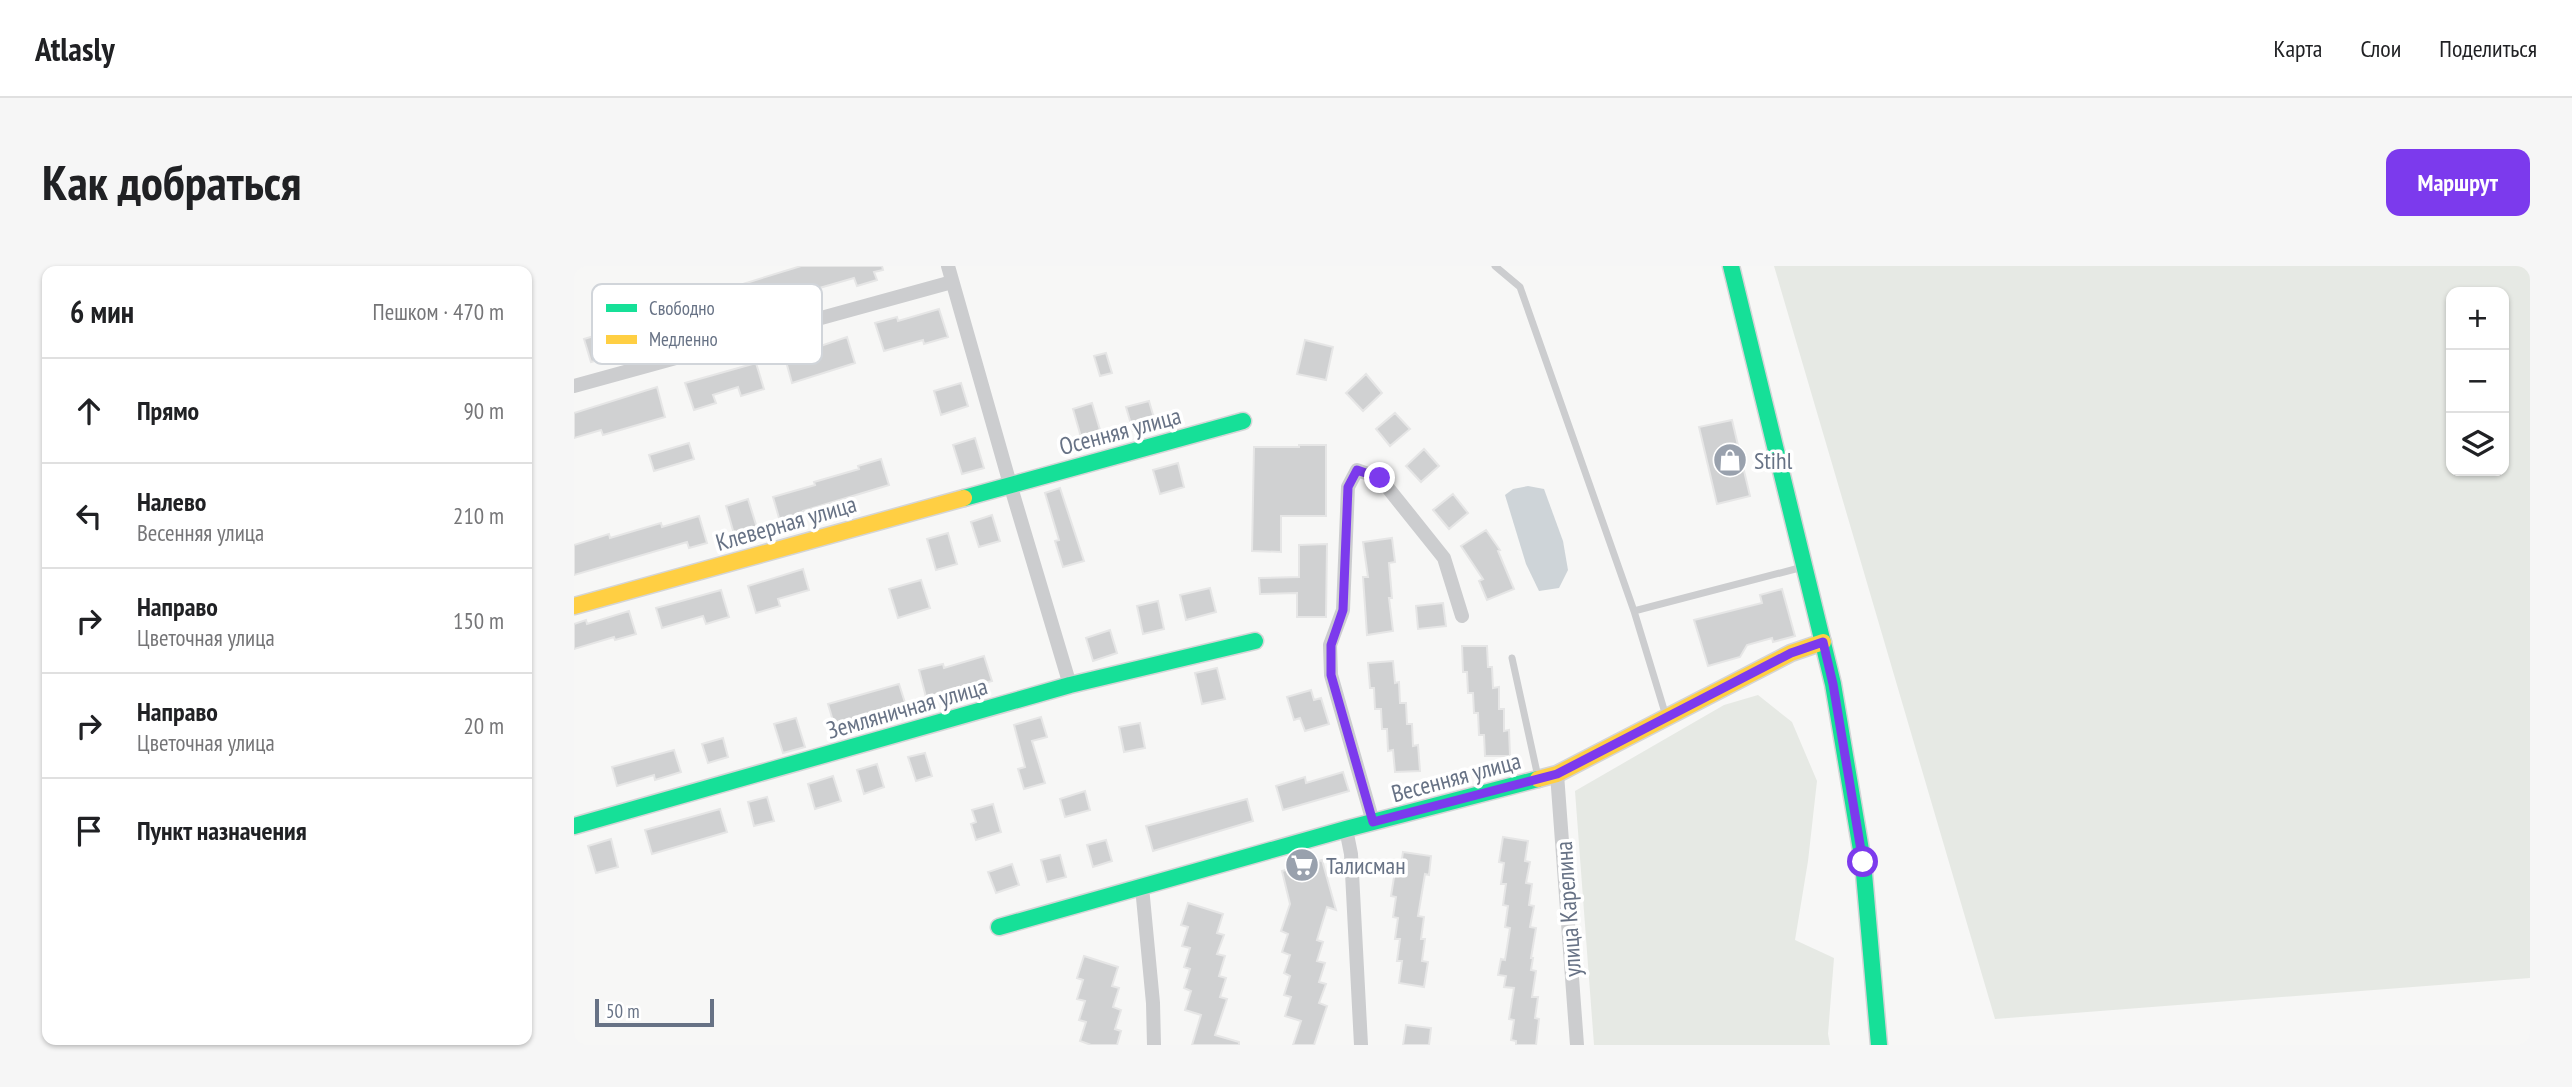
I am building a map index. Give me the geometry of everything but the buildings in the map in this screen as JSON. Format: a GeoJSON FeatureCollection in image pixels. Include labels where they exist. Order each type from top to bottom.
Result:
{"type":"FeatureCollection","features":[{"type":"Feature","properties":{"kind":"street"},"geometry":{"type":"LineString","coordinates":[[948,266],[1070,685]]}},
{"type":"Feature","properties":{"kind":"street"},"geometry":{"type":"LineString","coordinates":[[1731,266],[1833,684],[1863,862],[1879,1045]]}},
{"type":"Feature","properties":{"kind":"street"},"geometry":{"type":"LineString","coordinates":[[822,318],[952,282]]}},
{"type":"Feature","properties":{"kind":"street"},"geometry":{"type":"LineString","coordinates":[[574,386],[654,364]]}},
{"type":"Feature","properties":{"kind":"street","name":"Осенняя улица"},"geometry":{"type":"LineString","coordinates":[[1010,484],[1243,421]]}},
{"type":"Feature","properties":{"kind":"street"},"geometry":{"type":"LineString","coordinates":[[1373,822],[1331,675],[1331,645],[1343,610],[1348,487],[1357,470],[1380,478],[1444,558],[1462,616]]}},
{"type":"Feature","properties":{"kind":"street","name":"Клеверная улица"},"geometry":{"type":"LineString","coordinates":[[574,607],[1010,484]]}},
{"type":"Feature","properties":{"kind":"street","name":"Земляничная улица"},"geometry":{"type":"LineString","coordinates":[[574,826],[1070,685],[1255,641]]}},
{"type":"Feature","properties":{"kind":"street","name":"Весенняя улица"},"geometry":{"type":"LineString","coordinates":[[999,927],[1346,829],[1557,774],[1791,653],[1823,642]]}},
{"type":"Feature","properties":{"kind":"street","name":"улица Карелина"},"geometry":{"type":"LineString","coordinates":[[1557,774],[1577,1045]]}},
{"type":"Feature","properties":{"kind":"street"},"geometry":{"type":"LineString","coordinates":[[1346,829],[1351,854],[1361,1045]]}},
{"type":"Feature","properties":{"kind":"street"},"geometry":{"type":"LineString","coordinates":[[1142,887],[1153,1003],[1154,1045]]}},
{"type":"Feature","properties":{"kind":"lane"},"geometry":{"type":"LineString","coordinates":[[1496,266],[1520,286],[1634,611],[1667,718]]}},
{"type":"Feature","properties":{"kind":"lane"},"geometry":{"type":"LineString","coordinates":[[1634,611],[1804,566]]}},
{"type":"Feature","properties":{"kind":"lane"},"geometry":{"type":"LineString","coordinates":[[1512,657],[1538,779]]}},
{"type":"Feature","properties":{"kind":"shaded area"},"geometry":{"type":"Polygon","coordinates":[[[1774,266],[2530,266],[2530,978],[1995,1019],[1774,266]]]}},
{"type":"Feature","properties":{"kind":"shaded area"},"geometry":{"type":"Polygon","coordinates":[[[1528,486],[1544,489],[1563,541],[1568,570],[1559,588],[1539,591],[1526,564],[1505,495],[1513,489],[1528,486]]]}},
{"type":"Feature","properties":{"kind":"shaded area"},"geometry":{"type":"Polygon","coordinates":[[[1758,695],[1792,722],[1817,781],[1795,940],[1834,958],[1828,1034],[1830,1045],[1594,1045],[1575,791],[1724,705],[1758,695]]]}},
{"type":"Feature","properties":{"kind":"traffic: fast"},"geometry":{"type":"LineString","coordinates":[[1731,266],[1833,684],[1863,862],[1879,1045]]}},
{"type":"Feature","properties":{"kind":"traffic: fast"},"geometry":{"type":"LineString","coordinates":[[964,498],[1243,421]]}},
{"type":"Feature","properties":{"kind":"traffic: fast"},"geometry":{"type":"LineString","coordinates":[[574,826],[1070,685],[1255,641]]}},
{"type":"Feature","properties":{"kind":"traffic: fast"},"geometry":{"type":"LineString","coordinates":[[999,927],[1346,829],[1538,779]]}},
{"type":"Feature","properties":{"kind":"traffic: slow"},"geometry":{"type":"LineString","coordinates":[[574,606],[964,498]]}},
{"type":"Feature","properties":{"kind":"traffic: slow"},"geometry":{"type":"LineString","coordinates":[[1538,779],[1557,774],[1791,653],[1823,642]]}},
{"type":"Feature","properties":{"kind":"place","name":"Stihl"},"geometry":{"type":"Point","coordinates":[1730,460]}},
{"type":"Feature","properties":{"kind":"place","name":"Талисман"},"geometry":{"type":"Point","coordinates":[1302,865]}},
{"type":"Feature","properties":{"kind":"route"},"geometry":{"type":"LineString","coordinates":[[1380,478],[1357,470],[1348,487],[1343,610],[1331,645],[1331,675],[1373,822],[1557,774],[1791,653],[1823,642],[1833,684],[1863,862]]}}]}
